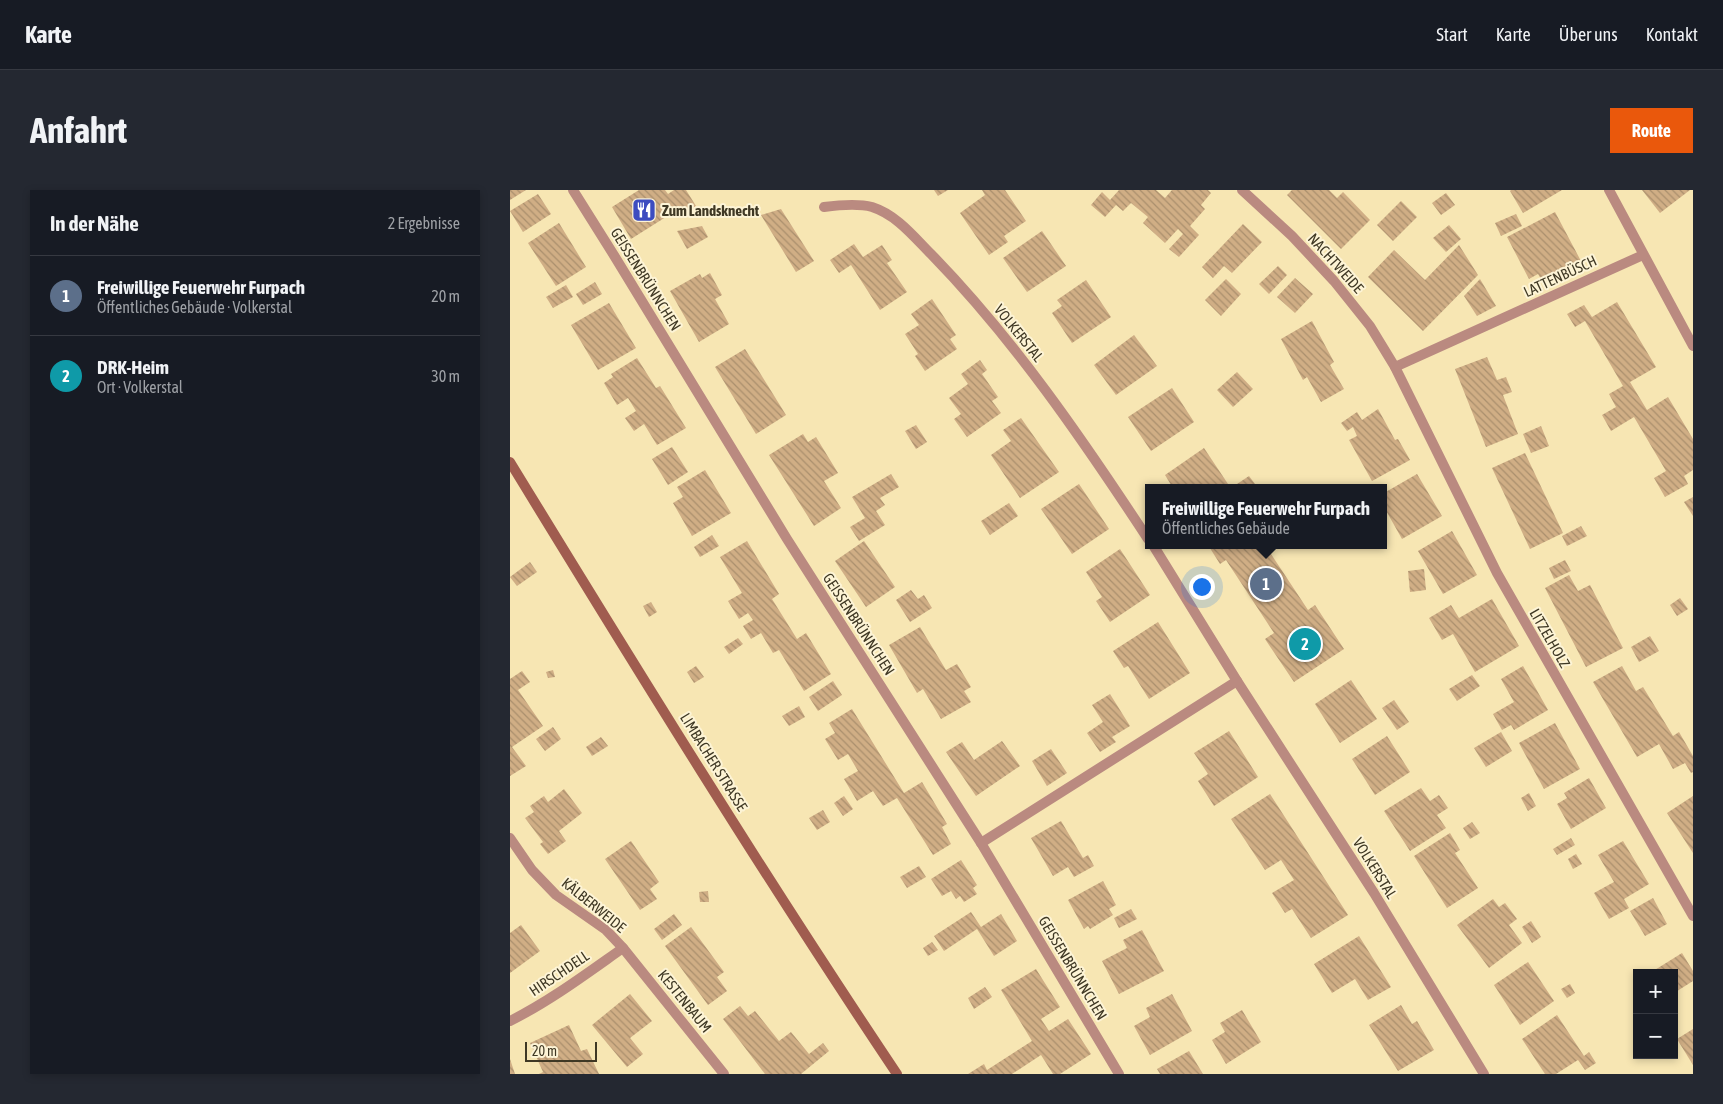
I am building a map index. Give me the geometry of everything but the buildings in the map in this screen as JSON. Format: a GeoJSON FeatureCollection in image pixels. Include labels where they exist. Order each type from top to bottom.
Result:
{"type":"FeatureCollection","features":[{"type":"Feature","properties":{"kind":"main road","name":"LIMBACHER STRASSE"},"geometry":{"type":"LineString","coordinates":[[510,462],[731,819],[832,977],[897,1074]]}},
{"type":"Feature","properties":{"kind":"street","name":"GEISSENBRÜNNCHEN"},"geometry":{"type":"LineString","coordinates":[[573,190],[787,539],[981,843],[1119,1074]]}},
{"type":"Feature","properties":{"kind":"street","name":"NACHTWEIDE"},"geometry":{"type":"LineString","coordinates":[[1242,190],[1292,236],[1334,281],[1370,326],[1395,367]]}},
{"type":"Feature","properties":{"kind":"street"},"geometry":{"type":"LineString","coordinates":[[1609,190],[1693,346]]}},
{"type":"Feature","properties":{"kind":"street","name":"VOLKERSTAL"},"geometry":{"type":"LineString","coordinates":[[824,207],[849,204],[873,207],[899,222],[926,249],[953,277],[1023,361],[1089,450],[1145,534]]}},
{"type":"Feature","properties":{"kind":"street","name":"LATTENBÜSCH"},"geometry":{"type":"LineString","coordinates":[[1395,367],[1643,255]]}},
{"type":"Feature","properties":{"kind":"street","name":"LITZELHOLZ"},"geometry":{"type":"LineString","coordinates":[[1395,367],[1497,573],[1693,916]]}},
{"type":"Feature","properties":{"kind":"street","name":"VOLKERSTAL"},"geometry":{"type":"LineString","coordinates":[[1154,549],[1374,893],[1484,1074]]}},
{"type":"Feature","properties":{"kind":"street"},"geometry":{"type":"LineString","coordinates":[[981,843],[1237,681]]}},
{"type":"Feature","properties":{"kind":"street","name":"KÄLBERWEIDE"},"geometry":{"type":"LineString","coordinates":[[510,838],[532,870],[556,896],[606,930],[623,948]]}},
{"type":"Feature","properties":{"kind":"street","name":"HIRSCHDELL"},"geometry":{"type":"LineString","coordinates":[[510,1021],[572,985],[623,948]]}},
{"type":"Feature","properties":{"kind":"street","name":"KESTENBAUM"},"geometry":{"type":"LineString","coordinates":[[623,948],[724,1074]]}},
{"type":"Feature","properties":{"kind":"place","name":"Zum Landsknecht"},"geometry":{"type":"Point","coordinates":[644,210]}},
{"type":"Feature","properties":{"kind":"place","name":"Freiwillige Feuerwehr Furpach"},"geometry":{"type":"Point","coordinates":[1266,584]}},
{"type":"Feature","properties":{"kind":"place","name":"DRK-Heim"},"geometry":{"type":"Point","coordinates":[1305,644]}}]}
